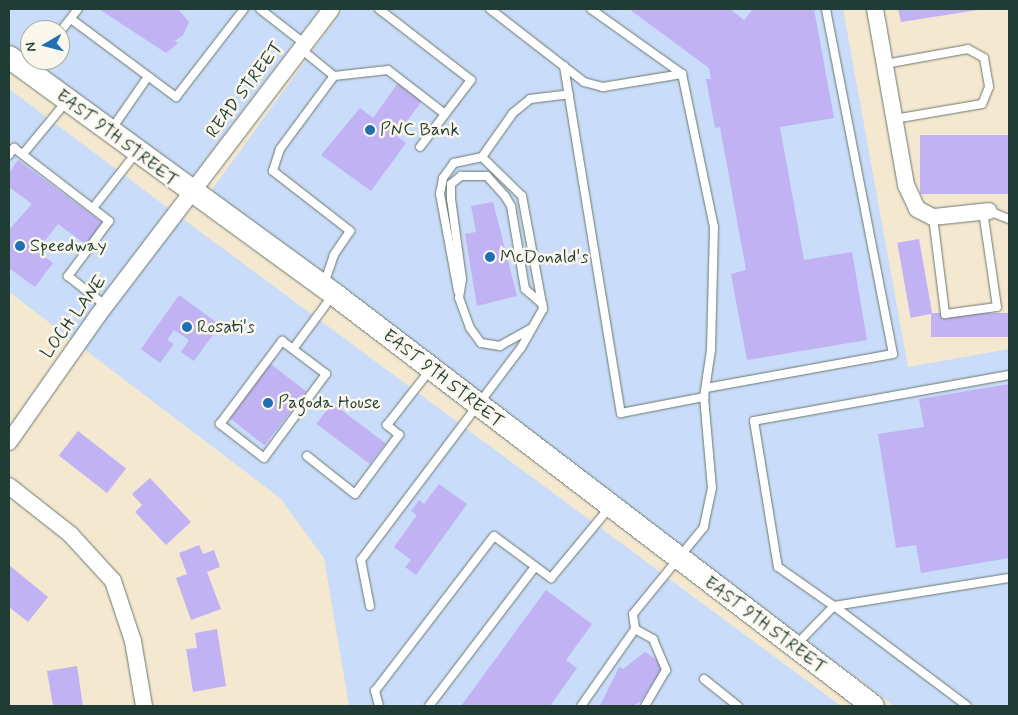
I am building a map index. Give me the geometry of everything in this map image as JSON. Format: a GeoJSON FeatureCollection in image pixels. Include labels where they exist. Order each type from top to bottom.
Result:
{"type":"FeatureCollection","features":[{"type":"Feature","properties":{"kind":"main road","name":"EAST 9TH STREET"},"geometry":{"type":"LineString","coordinates":[[9,57],[31,69],[67,101],[136,153],[329,290],[475,404],[873,706]]}},
{"type":"Feature","properties":{"kind":"street","name":"READ STREET"},"geometry":{"type":"LineString","coordinates":[[192,194],[331,9]]}},
{"type":"Feature","properties":{"kind":"street"},"geometry":{"type":"LineString","coordinates":[[875,9],[906,185],[917,209],[933,217],[986,211]]}},
{"type":"Feature","properties":{"kind":"street","name":"LOCH LANE"},"geometry":{"type":"LineString","coordinates":[[9,442],[106,306],[192,194]]}},
{"type":"Feature","properties":{"kind":"street"},"geometry":{"type":"LineString","coordinates":[[9,486],[70,534],[113,581],[133,641],[144,706]]}},
{"type":"Feature","properties":{"kind":"lane"},"geometry":{"type":"LineString","coordinates":[[78,9],[71,19],[176,98],[244,9]]}},
{"type":"Feature","properties":{"kind":"lane"},"geometry":{"type":"LineString","coordinates":[[260,9],[334,76]]}},
{"type":"Feature","properties":{"kind":"lane"},"geometry":{"type":"LineString","coordinates":[[379,9],[471,80],[420,147]]}},
{"type":"Feature","properties":{"kind":"lane"},"geometry":{"type":"LineString","coordinates":[[490,9],[584,82],[603,87],[682,74]]}},
{"type":"Feature","properties":{"kind":"lane"},"geometry":{"type":"LineString","coordinates":[[591,9],[682,74],[714,227],[704,397],[712,488],[704,527],[633,614],[636,629],[652,639],[666,670],[645,706]]}},
{"type":"Feature","properties":{"kind":"lane"},"geometry":{"type":"LineString","coordinates":[[706,388],[893,354],[826,9]]}},
{"type":"Feature","properties":{"kind":"lane"},"geometry":{"type":"LineString","coordinates":[[885,64],[968,49],[984,58],[989,87],[982,104],[894,119]]}},
{"type":"Feature","properties":{"kind":"lane"},"geometry":{"type":"LineString","coordinates":[[564,66],[622,413],[704,397]]}},
{"type":"Feature","properties":{"kind":"lane"},"geometry":{"type":"LineString","coordinates":[[293,349],[329,290],[334,255],[350,231],[273,171],[280,149],[334,76],[388,70],[445,114]]}},
{"type":"Feature","properties":{"kind":"lane"},"geometry":{"type":"LineString","coordinates":[[110,132],[147,78]]}},
{"type":"Feature","properties":{"kind":"lane"},"geometry":{"type":"LineString","coordinates":[[532,328],[500,346],[481,343],[460,298],[440,194],[443,178],[454,163],[482,157],[512,113],[530,99],[569,94]]}},
{"type":"Feature","properties":{"kind":"lane"},"geometry":{"type":"LineString","coordinates":[[23,154],[67,101]]}},
{"type":"Feature","properties":{"kind":"lane"},"geometry":{"type":"LineString","coordinates":[[9,155],[14,148],[109,221],[68,276],[106,306]]}},
{"type":"Feature","properties":{"kind":"lane"},"geometry":{"type":"LineString","coordinates":[[93,208],[136,153]]}},
{"type":"Feature","properties":{"kind":"lane"},"geometry":{"type":"LineString","coordinates":[[370,606],[361,560],[532,328],[542,304],[522,196],[482,157]]}},
{"type":"Feature","properties":{"kind":"lane"},"geometry":{"type":"LineString","coordinates":[[460,298],[462,279],[451,184],[473,174],[496,184],[511,206],[525,290],[542,304]]}},
{"type":"Feature","properties":{"kind":"lane"},"geometry":{"type":"LineString","coordinates":[[933,217],[945,314],[997,307],[986,211],[1009,219]]}},
{"type":"Feature","properties":{"kind":"lane"},"geometry":{"type":"LineString","coordinates":[[282,341],[293,349],[326,374],[264,458],[220,424],[282,341]]}},
{"type":"Feature","properties":{"kind":"lane"},"geometry":{"type":"LineString","coordinates":[[308,456],[355,494],[399,435],[387,425],[431,369]]}},
{"type":"Feature","properties":{"kind":"lane"},"geometry":{"type":"LineString","coordinates":[[967,706],[778,566],[754,421],[1009,375]]}},
{"type":"Feature","properties":{"kind":"lane"},"geometry":{"type":"LineString","coordinates":[[379,706],[375,691],[494,536],[551,578],[610,507]]}},
{"type":"Feature","properties":{"kind":"lane"},"geometry":{"type":"LineString","coordinates":[[429,706],[535,566]]}},
{"type":"Feature","properties":{"kind":"lane"},"geometry":{"type":"LineString","coordinates":[[793,647],[834,606],[1009,578]]}},
{"type":"Feature","properties":{"kind":"lane"},"geometry":{"type":"LineString","coordinates":[[581,706],[636,629]]}},
{"type":"Feature","properties":{"kind":"lane"},"geometry":{"type":"LineString","coordinates":[[704,679],[738,706]]}},
{"type":"Feature","properties":{"kind":"shaded area"},"geometry":{"type":"Polygon","coordinates":[[[9,9],[320,9],[190,180],[40,70],[70,70],[70,20],[20,20],[20,55],[9,47],[9,9]]]}},
{"type":"Feature","properties":{"kind":"shaded area"},"geometry":{"type":"Polygon","coordinates":[[[343,9],[843,9],[908,367],[1009,349],[1009,706],[894,706],[208,195],[343,9]]]}},
{"type":"Feature","properties":{"kind":"shaded area"},"geometry":{"type":"Polygon","coordinates":[[[9,89],[841,706],[349,706],[324,558],[280,498],[9,292],[9,89]]]}},
{"type":"Feature","properties":{"kind":"building"},"geometry":{"type":"Polygon","coordinates":[[[99,9],[178,9],[189,22],[183,35],[175,41],[178,43],[166,53],[99,9]]]}},
{"type":"Feature","properties":{"kind":"building"},"geometry":{"type":"Polygon","coordinates":[[[629,9],[730,9],[744,20],[753,9],[814,9],[834,118],[780,127],[804,260],[852,252],[867,340],[747,360],[731,274],[746,270],[720,127],[715,128],[706,79],[711,79],[709,68],[629,9]]]}},
{"type":"Feature","properties":{"kind":"building"},"geometry":{"type":"Polygon","coordinates":[[[898,9],[978,9],[978,10],[901,22],[898,9]]]}},
{"type":"Feature","properties":{"kind":"building","name":"PNC Bank"},"geometry":{"type":"Polygon","coordinates":[[[400,80],[424,98],[396,136],[406,143],[371,191],[321,155],[360,108],[373,118],[400,80]]]}},
{"type":"Feature","properties":{"kind":"building"},"geometry":{"type":"Polygon","coordinates":[[[920,135],[1009,135],[1009,194],[920,194],[920,135]]]}},
{"type":"Feature","properties":{"kind":"building","name":"Speedway"},"geometry":{"type":"Polygon","coordinates":[[[18,160],[104,224],[88,246],[58,224],[37,251],[53,263],[35,287],[9,268],[9,230],[32,204],[9,187],[9,173],[18,160]]]}},
{"type":"Feature","properties":{"kind":"building","name":"McDonald's"},"geometry":{"type":"Polygon","coordinates":[[[493,202],[517,296],[477,306],[465,234],[476,232],[471,206],[493,202]]]}},
{"type":"Feature","properties":{"kind":"building"},"geometry":{"type":"Polygon","coordinates":[[[919,239],[932,314],[911,318],[897,243],[919,239]]]}},
{"type":"Feature","properties":{"kind":"building","name":"Rosati's"},"geometry":{"type":"Polygon","coordinates":[[[179,295],[220,325],[194,361],[181,352],[189,340],[174,330],[167,340],[174,344],[160,363],[141,349],[179,295]]]}},
{"type":"Feature","properties":{"kind":"building"},"geometry":{"type":"Polygon","coordinates":[[[931,313],[1009,313],[1009,337],[931,337],[931,313]]]}},
{"type":"Feature","properties":{"kind":"building","name":"Pagoda House"},"geometry":{"type":"Polygon","coordinates":[[[267,361],[306,392],[265,445],[225,415],[267,361]]]}},
{"type":"Feature","properties":{"kind":"building"},"geometry":{"type":"Polygon","coordinates":[[[1009,384],[1009,558],[921,573],[916,545],[896,548],[878,434],[924,427],[919,399],[1009,384]]]}},
{"type":"Feature","properties":{"kind":"building"},"geometry":{"type":"Polygon","coordinates":[[[332,403],[386,443],[370,464],[316,424],[332,403]]]}},
{"type":"Feature","properties":{"kind":"building"},"geometry":{"type":"Polygon","coordinates":[[[78,431],[126,469],[107,493],[59,455],[78,431]]]}},
{"type":"Feature","properties":{"kind":"building"},"geometry":{"type":"Polygon","coordinates":[[[150,478],[191,522],[166,545],[135,512],[142,505],[132,494],[150,478]]]}},
{"type":"Feature","properties":{"kind":"building"},"geometry":{"type":"Polygon","coordinates":[[[439,484],[467,504],[416,575],[405,567],[411,560],[394,547],[417,515],[411,511],[419,500],[424,504],[439,484]]]}},
{"type":"Feature","properties":{"kind":"building"},"geometry":{"type":"Polygon","coordinates":[[[199,545],[203,554],[214,550],[220,567],[207,572],[221,609],[191,620],[176,578],[187,574],[179,553],[199,545]]]}},
{"type":"Feature","properties":{"kind":"building"},"geometry":{"type":"Polygon","coordinates":[[[9,565],[48,597],[28,622],[9,607],[9,565]]]}},
{"type":"Feature","properties":{"kind":"building"},"geometry":{"type":"Polygon","coordinates":[[[546,590],[592,624],[566,660],[577,668],[550,706],[461,706],[546,590]]]}},
{"type":"Feature","properties":{"kind":"building"},"geometry":{"type":"Polygon","coordinates":[[[217,629],[226,686],[193,692],[186,649],[197,648],[195,633],[217,629]]]}},
{"type":"Feature","properties":{"kind":"building"},"geometry":{"type":"Polygon","coordinates":[[[645,652],[665,665],[641,701],[633,706],[600,706],[619,667],[623,669],[645,652]]]}},
{"type":"Feature","properties":{"kind":"building"},"geometry":{"type":"Polygon","coordinates":[[[77,666],[83,706],[53,706],[47,671],[77,666]]]}},
{"type":"Feature","properties":{"kind":"place","name":"PNC Bank"},"geometry":{"type":"Point","coordinates":[370,130]}},
{"type":"Feature","properties":{"kind":"place","name":"Speedway"},"geometry":{"type":"Point","coordinates":[20,246]}},
{"type":"Feature","properties":{"kind":"place","name":"McDonald's"},"geometry":{"type":"Point","coordinates":[490,257]}},
{"type":"Feature","properties":{"kind":"place","name":"Rosati's"},"geometry":{"type":"Point","coordinates":[187,327]}},
{"type":"Feature","properties":{"kind":"place","name":"Pagoda House"},"geometry":{"type":"Point","coordinates":[268,403]}}]}
